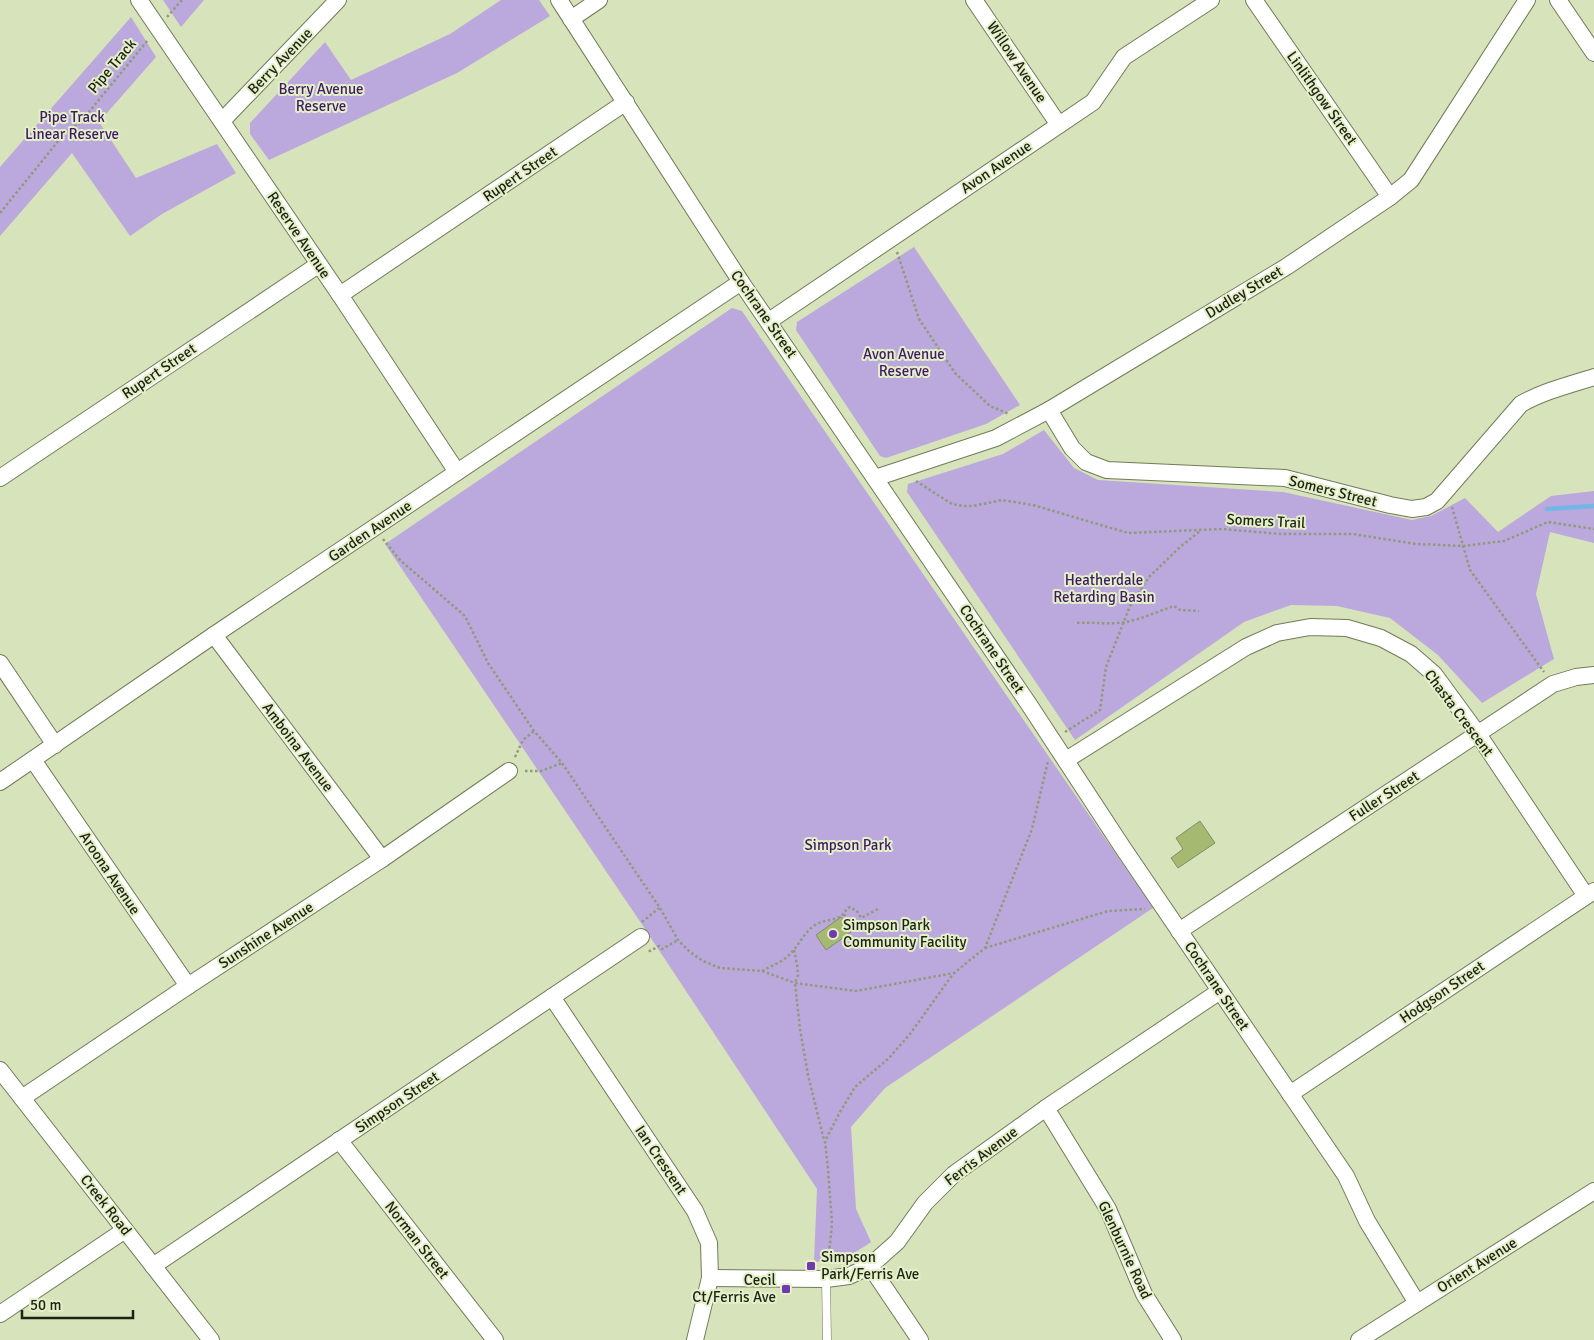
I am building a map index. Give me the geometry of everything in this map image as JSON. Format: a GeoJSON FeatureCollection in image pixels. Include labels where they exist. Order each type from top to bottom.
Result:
{"type":"FeatureCollection","features":[{"type":"Feature","properties":{"kind":"street","name":"Reserve Avenue"},"geometry":{"type":"LineString","coordinates":[[139,0],[340,295],[457,472]]}},
{"type":"Feature","properties":{"kind":"street","name":"Berry Avenue"},"geometry":{"type":"LineString","coordinates":[[222,121],[338,0]]}},
{"type":"Feature","properties":{"kind":"street","name":"Cochrane Street"},"geometry":{"type":"LineString","coordinates":[[559,0],[741,282],[1053,740],[1160,903],[1346,1176],[1367,1221],[1417,1303]]}},
{"type":"Feature","properties":{"kind":"street"},"geometry":{"type":"LineString","coordinates":[[572,19],[599,0]]}},
{"type":"Feature","properties":{"kind":"street","name":"Willow Avenue"},"geometry":{"type":"LineString","coordinates":[[974,0],[1060,125]]}},
{"type":"Feature","properties":{"kind":"street","name":"Avon Avenue"},"geometry":{"type":"LineString","coordinates":[[769,321],[1093,102],[1124,57],[1211,0]]}},
{"type":"Feature","properties":{"kind":"street","name":"Linlithgow Street"},"geometry":{"type":"LineString","coordinates":[[1254,0],[1390,197]]}},
{"type":"Feature","properties":{"kind":"street","name":"Dudley Street"},"geometry":{"type":"LineString","coordinates":[[875,478],[996,438],[1049,410],[1286,266],[1390,197],[1411,180],[1527,0]]}},
{"type":"Feature","properties":{"kind":"street"},"geometry":{"type":"LineString","coordinates":[[1558,0],[1594,53]]}},
{"type":"Feature","properties":{"kind":"street","name":"Rupert Street"},"geometry":{"type":"LineString","coordinates":[[340,295],[626,102]]}},
{"type":"Feature","properties":{"kind":"street","name":"Rupert Street"},"geometry":{"type":"LineString","coordinates":[[0,478],[318,265]]}},
{"type":"Feature","properties":{"kind":"street","name":"Garden Avenue"},"geometry":{"type":"LineString","coordinates":[[0,782],[214,635],[741,282]]}},
{"type":"Feature","properties":{"kind":"street","name":"Somers Street"},"geometry":{"type":"LineString","coordinates":[[1049,410],[1072,448],[1086,462],[1107,470],[1285,478],[1412,509],[1426,507],[1437,501],[1521,404],[1548,391],[1594,377]]}},
{"type":"Feature","properties":{"kind":"street","name":"Chasta Crescent"},"geometry":{"type":"LineString","coordinates":[[1066,760],[1246,647],[1277,633],[1310,627],[1347,628],[1381,638],[1411,654],[1434,674],[1590,894]]}},
{"type":"Feature","properties":{"kind":"street","name":"Amboina Avenue"},"geometry":{"type":"LineString","coordinates":[[214,635],[382,859]]}},
{"type":"Feature","properties":{"kind":"street"},"geometry":{"type":"LineString","coordinates":[[0,663],[54,745]]}},
{"type":"Feature","properties":{"kind":"street","name":"Fuller Street"},"geometry":{"type":"LineString","coordinates":[[1179,931],[1553,684],[1576,676],[1594,674]]}},
{"type":"Feature","properties":{"kind":"street","name":"Aroona Avenue"},"geometry":{"type":"LineString","coordinates":[[33,760],[188,986]]}},
{"type":"Feature","properties":{"kind":"street","name":"Sunshine Avenue"},"geometry":{"type":"LineString","coordinates":[[22,1098],[382,859],[509,771]]}},
{"type":"Feature","properties":{"kind":"street","name":"Hodgson Street"},"geometry":{"type":"LineString","coordinates":[[1290,1094],[1590,894]]}},
{"type":"Feature","properties":{"kind":"street","name":"Simpson Street"},"geometry":{"type":"LineString","coordinates":[[153,1266],[641,937]]}},
{"type":"Feature","properties":{"kind":"street","name":"Ferris Avenue"},"geometry":{"type":"LineString","coordinates":[[710,1278],[826,1279],[849,1276],[870,1266],[897,1242],[925,1203],[954,1174],[1046,1108],[1220,991]]}},
{"type":"Feature","properties":{"kind":"street","name":"Ian Crescent"},"geometry":{"type":"LineString","coordinates":[[552,997],[695,1211],[710,1243],[710,1278],[695,1340]]}},
{"type":"Feature","properties":{"kind":"street","name":"Creek Road"},"geometry":{"type":"LineString","coordinates":[[0,1070],[211,1340]]}},
{"type":"Feature","properties":{"kind":"street","name":"Glenburnie Road"},"geometry":{"type":"LineString","coordinates":[[1046,1108],[1108,1209],[1144,1294],[1173,1340]]}},
{"type":"Feature","properties":{"kind":"street","name":"Norman Street"},"geometry":{"type":"LineString","coordinates":[[339,1140],[495,1340]]}},
{"type":"Feature","properties":{"kind":"street","name":"Orient Avenue"},"geometry":{"type":"LineString","coordinates":[[1359,1340],[1594,1191]]}},
{"type":"Feature","properties":{"kind":"street"},"geometry":{"type":"LineString","coordinates":[[0,1314],[125,1230]]}},
{"type":"Feature","properties":{"kind":"street"},"geometry":{"type":"LineString","coordinates":[[870,1266],[920,1340]]}},
{"type":"Feature","properties":{"kind":"lane"},"geometry":{"type":"LineString","coordinates":[[826,1279],[827,1340]]}},
{"type":"Feature","properties":{"kind":"path","name":"Pipe Track"},"geometry":{"type":"LineString","coordinates":[[0,213],[68,129],[79,124],[182,0]]}},
{"type":"Feature","properties":{"kind":"path"},"geometry":{"type":"LineString","coordinates":[[891,237],[919,319],[955,373],[990,406],[1026,422]]}},
{"type":"Feature","properties":{"kind":"path"},"geometry":{"type":"LineString","coordinates":[[908,483],[924,478]]}},
{"type":"Feature","properties":{"kind":"path","name":"Somers Trail"},"geometry":{"type":"LineString","coordinates":[[915,481],[952,504],[964,506],[1002,500],[1032,506],[1128,533],[1222,529],[1281,534],[1353,534],[1416,544],[1463,546],[1504,541],[1548,522],[1594,529]]}},
{"type":"Feature","properties":{"kind":"path"},"geometry":{"type":"LineString","coordinates":[[1447,491],[1470,570],[1553,684]]}},
{"type":"Feature","properties":{"kind":"path"},"geometry":{"type":"LineString","coordinates":[[375,528],[400,560],[465,616],[488,663],[534,731],[562,763],[660,908],[678,940],[690,952],[703,961],[720,968],[762,971],[795,983],[856,991],[954,973]]}},
{"type":"Feature","properties":{"kind":"path"},"geometry":{"type":"LineString","coordinates":[[985,948],[1032,829],[1053,740],[1100,710],[1106,667],[1130,606],[1149,577],[1180,547],[1200,531]]}},
{"type":"Feature","properties":{"kind":"path"},"geometry":{"type":"LineString","coordinates":[[1077,623],[1124,622],[1174,606],[1180,610],[1199,611]]}},
{"type":"Feature","properties":{"kind":"path"},"geometry":{"type":"LineString","coordinates":[[534,731],[523,740],[509,771],[542,771],[562,763]]}},
{"type":"Feature","properties":{"kind":"path"},"geometry":{"type":"LineString","coordinates":[[825,1142],[855,1087],[889,1058],[910,1034],[954,973],[985,948],[1108,911],[1153,908],[1160,903]]}},
{"type":"Feature","properties":{"kind":"path"},"geometry":{"type":"LineString","coordinates":[[762,971],[778,963],[794,950],[811,928],[818,923],[829,922],[844,914],[847,908],[850,907],[861,918],[878,909]]}},
{"type":"Feature","properties":{"kind":"path"},"geometry":{"type":"LineString","coordinates":[[844,914],[851,928],[854,928]]}},
{"type":"Feature","properties":{"kind":"path"},"geometry":{"type":"LineString","coordinates":[[794,950],[798,975],[795,983],[808,1075],[825,1142],[832,1224],[826,1279]]}},
{"type":"Feature","properties":{"kind":"green space"},"geometry":{"type":"Polygon","coordinates":[[[163,0],[204,0],[181,27],[163,0]]]}},
{"type":"Feature","properties":{"kind":"green space","name":"Berry Avenue Reserve"},"geometry":{"type":"Polygon","coordinates":[[[501,0],[539,0],[550,16],[457,73],[269,160],[250,134],[250,123],[325,42],[351,80],[450,34],[501,0]]]}},
{"type":"Feature","properties":{"kind":"green space","name":"Pipe Track Linear Reserve"},"geometry":{"type":"Polygon","coordinates":[[[131,17],[156,57],[99,122],[136,178],[217,144],[236,173],[162,214],[130,236],[72,153],[0,236],[0,167],[131,17]]]}},
{"type":"Feature","properties":{"kind":"green space","name":"Avon Avenue Reserve"},"geometry":{"type":"Polygon","coordinates":[[[914,247],[1020,405],[986,424],[886,458],[880,456],[796,330],[797,322],[914,247]]]}},
{"type":"Feature","properties":{"kind":"green space","name":"Simpson Park"},"geometry":{"type":"Polygon","coordinates":[[[732,308],[742,311],[1153,908],[885,1088],[851,1127],[856,1209],[871,1242],[844,1257],[814,1262],[817,1189],[639,920],[385,544],[732,308]]]}},
{"type":"Feature","properties":{"kind":"green space","name":"Heatherdale Retarding Basin"},"geometry":{"type":"Polygon","coordinates":[[[1044,430],[1074,468],[1098,480],[1283,492],[1412,520],[1431,516],[1465,498],[1498,532],[1551,496],[1594,491],[1594,543],[1550,532],[1536,594],[1554,659],[1482,703],[1438,655],[1390,618],[1337,606],[1291,605],[1244,622],[1075,740],[907,492],[908,484],[1003,454],[1044,430]]]}},
{"type":"Feature","properties":{"kind":"building"},"geometry":{"type":"Polygon","coordinates":[[[1200,821],[1215,843],[1178,868],[1171,858],[1183,849],[1176,838],[1200,821]]]}},
{"type":"Feature","properties":{"kind":"building","name":"Simpson Park Community Facility"},"geometry":{"type":"Polygon","coordinates":[[[841,917],[851,932],[826,950],[816,935],[841,917]]]}},
{"type":"Feature","properties":{"kind":"waterway"},"geometry":{"type":"LineString","coordinates":[[1547,509],[1594,506]]}},
{"type":"Feature","properties":{"kind":"place","name":"Simpson Park Community Facility"},"geometry":{"type":"Point","coordinates":[833,934]}},
{"type":"Feature","properties":{"kind":"place","name":"Simpson Park/Ferris Ave"},"geometry":{"type":"Point","coordinates":[811,1266]}},
{"type":"Feature","properties":{"kind":"place","name":"Cecil Ct/Ferris Ave"},"geometry":{"type":"Point","coordinates":[786,1289]}}]}
